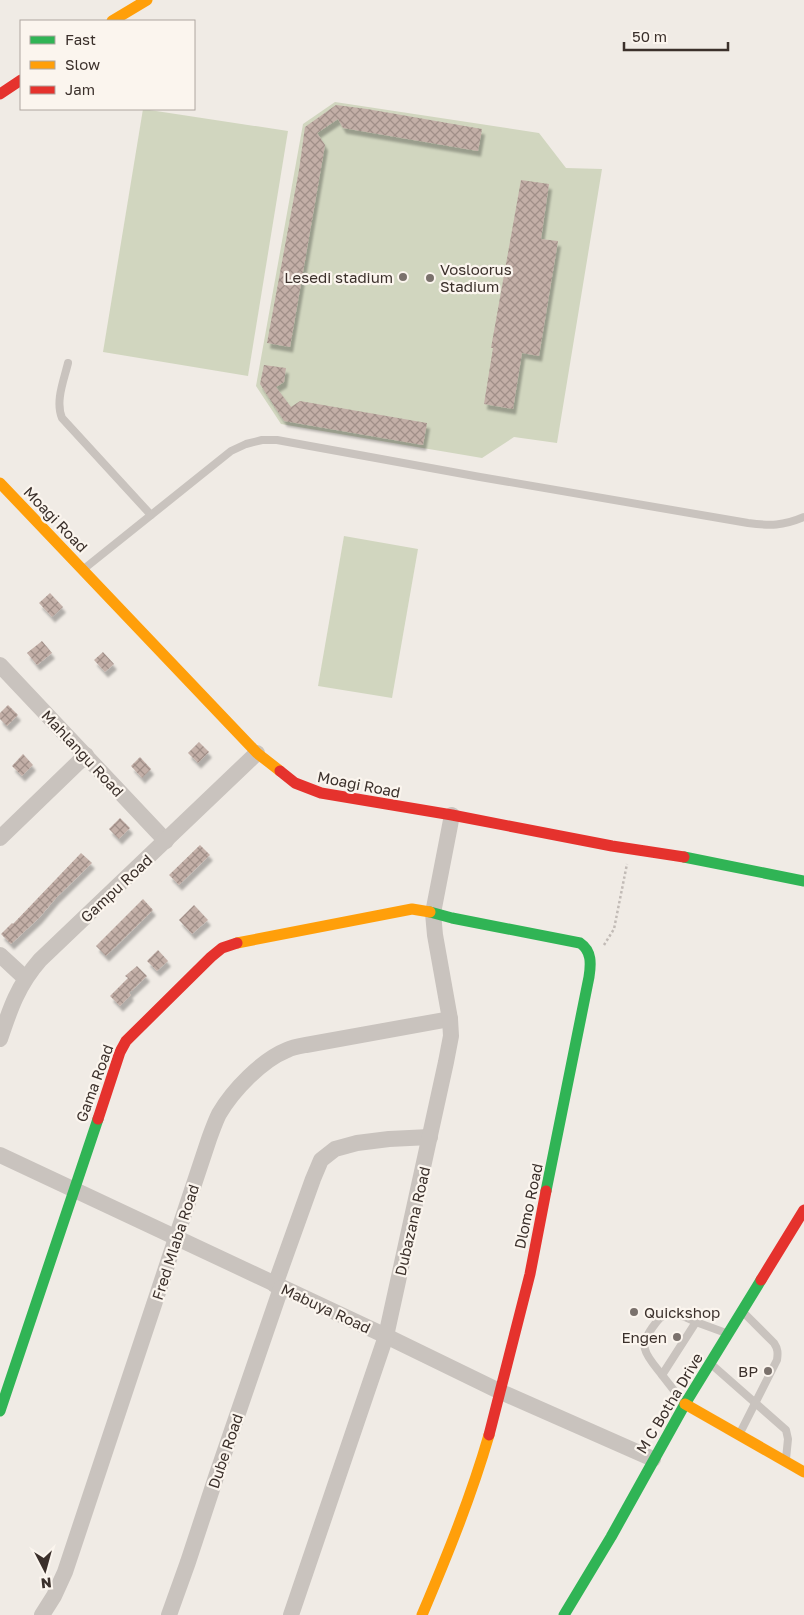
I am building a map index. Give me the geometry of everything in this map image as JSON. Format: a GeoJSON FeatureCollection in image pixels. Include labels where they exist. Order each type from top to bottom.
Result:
{"type":"FeatureCollection","features":[{"type":"Feature","properties":{"kind":"street"},"geometry":{"type":"LineString","coordinates":[[114,20],[147,0]]}},
{"type":"Feature","properties":{"kind":"street"},"geometry":{"type":"LineString","coordinates":[[0,94],[20,81]]}},
{"type":"Feature","properties":{"kind":"street","name":"Moagi Road"},"geometry":{"type":"LineString","coordinates":[[0,483],[257,754],[295,783],[310,790],[346,798],[452,815],[612,846],[676,855],[804,880]]}},
{"type":"Feature","properties":{"kind":"street","name":"Mahlangu Road"},"geometry":{"type":"LineString","coordinates":[[2,672],[86,755],[166,841]]}},
{"type":"Feature","properties":{"kind":"street","name":"Gampu Road"},"geometry":{"type":"LineString","coordinates":[[0,1039],[13,1001],[25,978],[40,960],[257,754]]}},
{"type":"Feature","properties":{"kind":"street"},"geometry":{"type":"LineString","coordinates":[[0,838],[86,755]]}},
{"type":"Feature","properties":{"kind":"street","name":"Dubazana Road"},"geometry":{"type":"LineString","coordinates":[[291,1615],[386,1336],[450,1041],[450,1019],[435,935],[433,913],[452,815]]}},
{"type":"Feature","properties":{"kind":"street","name":"Gama Road"},"geometry":{"type":"LineString","coordinates":[[0,1411],[116,1061],[123,1047],[139,1027],[222,948],[243,941],[401,910],[421,910],[433,913]]}},
{"type":"Feature","properties":{"kind":"street"},"geometry":{"type":"LineString","coordinates":[[433,913],[576,941],[588,949],[590,961]]}},
{"type":"Feature","properties":{"kind":"street"},"geometry":{"type":"LineString","coordinates":[[0,955],[25,978]]}},
{"type":"Feature","properties":{"kind":"street","name":"Dlomo Road"},"geometry":{"type":"LineString","coordinates":[[422,1615],[477,1477],[501,1392],[530,1274],[589,977],[590,961]]}},
{"type":"Feature","properties":{"kind":"street","name":"Fred Mlaba Road"},"geometry":{"type":"LineString","coordinates":[[42,1615],[54,1596],[65,1572],[218,1116],[230,1098],[268,1061],[291,1048],[450,1019]]}},
{"type":"Feature","properties":{"kind":"street","name":"Dube Road"},"geometry":{"type":"LineString","coordinates":[[169,1615],[313,1179],[321,1160],[335,1149],[351,1144],[389,1139],[430,1137]]}},
{"type":"Feature","properties":{"kind":"street","name":"Mabuya Road"},"geometry":{"type":"LineString","coordinates":[[0,1155],[501,1392],[652,1459]]}},
{"type":"Feature","properties":{"kind":"street","name":"M C Botha Drive"},"geometry":{"type":"LineString","coordinates":[[564,1615],[611,1536],[652,1459],[804,1210]]}},
{"type":"Feature","properties":{"kind":"street"},"geometry":{"type":"LineString","coordinates":[[685,1404],[804,1472]]}},
{"type":"Feature","properties":{"kind":"lane"},"geometry":{"type":"LineString","coordinates":[[68,364],[59,402],[62,418],[151,515]]}},
{"type":"Feature","properties":{"kind":"lane"},"geometry":{"type":"LineString","coordinates":[[83,570],[231,451],[246,444],[262,440],[277,440],[748,523],[766,525],[785,524],[804,517]]}},
{"type":"Feature","properties":{"kind":"lane"},"geometry":{"type":"LineString","coordinates":[[740,1435],[778,1354],[774,1343],[742,1311]]}},
{"type":"Feature","properties":{"kind":"lane"},"geometry":{"type":"LineString","coordinates":[[685,1404],[646,1353],[644,1342],[659,1320],[664,1315],[671,1313],[728,1333]]}},
{"type":"Feature","properties":{"kind":"lane"},"geometry":{"type":"LineString","coordinates":[[662,1375],[696,1322]]}},
{"type":"Feature","properties":{"kind":"lane"},"geometry":{"type":"LineString","coordinates":[[710,1362],[786,1430],[788,1439],[786,1461]]}},
{"type":"Feature","properties":{"kind":"path"},"geometry":{"type":"LineString","coordinates":[[590,961],[607,942],[614,930],[630,848]]}},
{"type":"Feature","properties":{"kind":"green space","name":"Vosloorus Stadium"},"geometry":{"type":"Polygon","coordinates":[[[335,102],[539,133],[566,168],[602,169],[557,443],[514,437],[482,458],[281,424],[256,386],[303,124],[335,102]]]}},
{"type":"Feature","properties":{"kind":"green space"},"geometry":{"type":"Polygon","coordinates":[[[143,110],[288,131],[248,376],[103,352],[143,110]]]}},
{"type":"Feature","properties":{"kind":"green space"},"geometry":{"type":"Polygon","coordinates":[[[344,536],[418,549],[392,698],[318,686],[344,536]]]}},
{"type":"Feature","properties":{"kind":"building"},"geometry":{"type":"Polygon","coordinates":[[[336,105],[482,129],[478,151],[343,128],[338,119],[317,133],[325,145],[290,347],[267,343],[299,170],[305,127],[336,105]]]}},
{"type":"Feature","properties":{"kind":"building"},"geometry":{"type":"Polygon","coordinates":[[[521,180],[549,184],[541,239],[558,241],[539,356],[522,353],[513,409],[484,404],[493,348],[491,348],[521,180]]]}},
{"type":"Feature","properties":{"kind":"building"},"geometry":{"type":"Polygon","coordinates":[[[264,365],[286,368],[284,382],[276,387],[291,407],[300,401],[427,423],[423,445],[284,421],[260,384],[264,365]]]}},
{"type":"Feature","properties":{"kind":"building"},"geometry":{"type":"Polygon","coordinates":[[[50,593],[63,607],[52,617],[39,603],[50,593]]]}},
{"type":"Feature","properties":{"kind":"building"},"geometry":{"type":"Polygon","coordinates":[[[42,641],[52,653],[37,665],[27,653],[42,641]]]}},
{"type":"Feature","properties":{"kind":"building"},"geometry":{"type":"Polygon","coordinates":[[[103,652],[114,664],[105,672],[94,660],[103,652]]]}},
{"type":"Feature","properties":{"kind":"building"},"geometry":{"type":"Polygon","coordinates":[[[8,705],[18,715],[7,726],[0,719],[0,713],[8,705]]]}},
{"type":"Feature","properties":{"kind":"building"},"geometry":{"type":"Polygon","coordinates":[[[199,742],[209,752],[198,763],[188,753],[199,742]]]}},
{"type":"Feature","properties":{"kind":"building"},"geometry":{"type":"Polygon","coordinates":[[[23,754],[33,765],[22,776],[12,766],[23,754]]]}},
{"type":"Feature","properties":{"kind":"building"},"geometry":{"type":"Polygon","coordinates":[[[140,757],[151,769],[142,778],[131,766],[140,757]]]}},
{"type":"Feature","properties":{"kind":"building"},"geometry":{"type":"Polygon","coordinates":[[[120,818],[130,828],[119,839],[109,829],[120,818]]]}},
{"type":"Feature","properties":{"kind":"building"},"geometry":{"type":"Polygon","coordinates":[[[200,845],[210,855],[179,885],[169,875],[200,845]]]}},
{"type":"Feature","properties":{"kind":"building"},"geometry":{"type":"Polygon","coordinates":[[[81,853],[92,863],[11,944],[1,934],[13,924],[81,853]]]}},
{"type":"Feature","properties":{"kind":"building"},"geometry":{"type":"Polygon","coordinates":[[[143,899],[153,910],[106,956],[96,946],[143,899]]]}},
{"type":"Feature","properties":{"kind":"building"},"geometry":{"type":"Polygon","coordinates":[[[194,905],[208,920],[192,934],[179,920],[194,905]]]}},
{"type":"Feature","properties":{"kind":"building"},"geometry":{"type":"Polygon","coordinates":[[[158,950],[168,961],[157,971],[147,961],[158,950]]]}},
{"type":"Feature","properties":{"kind":"building"},"geometry":{"type":"Polygon","coordinates":[[[137,966],[147,976],[129,993],[131,995],[120,1006],[110,996],[128,978],[125,976],[137,966]]]}},
{"type":"Feature","properties":{"kind":"traffic: fast"},"geometry":{"type":"LineString","coordinates":[[684,857],[804,881]]}},
{"type":"Feature","properties":{"kind":"traffic: fast"},"geometry":{"type":"LineString","coordinates":[[430,912],[580,943],[589,954],[589,977],[546,1191]]}},
{"type":"Feature","properties":{"kind":"traffic: fast"},"geometry":{"type":"LineString","coordinates":[[0,1411],[98,1119]]}},
{"type":"Feature","properties":{"kind":"traffic: fast"},"geometry":{"type":"LineString","coordinates":[[564,1615],[611,1537],[685,1404],[761,1280]]}},
{"type":"Feature","properties":{"kind":"traffic: slow"},"geometry":{"type":"LineString","coordinates":[[114,20],[147,0]]}},
{"type":"Feature","properties":{"kind":"traffic: slow"},"geometry":{"type":"LineString","coordinates":[[0,483],[257,753],[280,771]]}},
{"type":"Feature","properties":{"kind":"traffic: slow"},"geometry":{"type":"LineString","coordinates":[[237,943],[412,909],[430,912]]}},
{"type":"Feature","properties":{"kind":"traffic: slow"},"geometry":{"type":"LineString","coordinates":[[685,1404],[804,1472]]}},
{"type":"Feature","properties":{"kind":"traffic: slow"},"geometry":{"type":"LineString","coordinates":[[422,1615],[458,1526],[489,1435]]}},
{"type":"Feature","properties":{"kind":"traffic: jam"},"geometry":{"type":"LineString","coordinates":[[0,94],[20,81]]}},
{"type":"Feature","properties":{"kind":"traffic: jam"},"geometry":{"type":"LineString","coordinates":[[280,771],[295,783],[321,793],[452,815],[612,846],[684,857]]}},
{"type":"Feature","properties":{"kind":"traffic: jam"},"geometry":{"type":"LineString","coordinates":[[98,1119],[120,1052],[126,1041],[211,957],[222,948],[237,943]]}},
{"type":"Feature","properties":{"kind":"traffic: jam"},"geometry":{"type":"LineString","coordinates":[[489,1435],[530,1274],[546,1191]]}},
{"type":"Feature","properties":{"kind":"traffic: jam"},"geometry":{"type":"LineString","coordinates":[[761,1280],[804,1210]]}},
{"type":"Feature","properties":{"kind":"place","name":"Lesedi stadium"},"geometry":{"type":"Point","coordinates":[403,277]}},
{"type":"Feature","properties":{"kind":"place","name":"Vosloorus Stadium"},"geometry":{"type":"Point","coordinates":[430,278]}},
{"type":"Feature","properties":{"kind":"place","name":"Quickshop"},"geometry":{"type":"Point","coordinates":[634,1312]}},
{"type":"Feature","properties":{"kind":"place","name":"Engen"},"geometry":{"type":"Point","coordinates":[677,1337]}},
{"type":"Feature","properties":{"kind":"place","name":"BP"},"geometry":{"type":"Point","coordinates":[768,1371]}}]}
